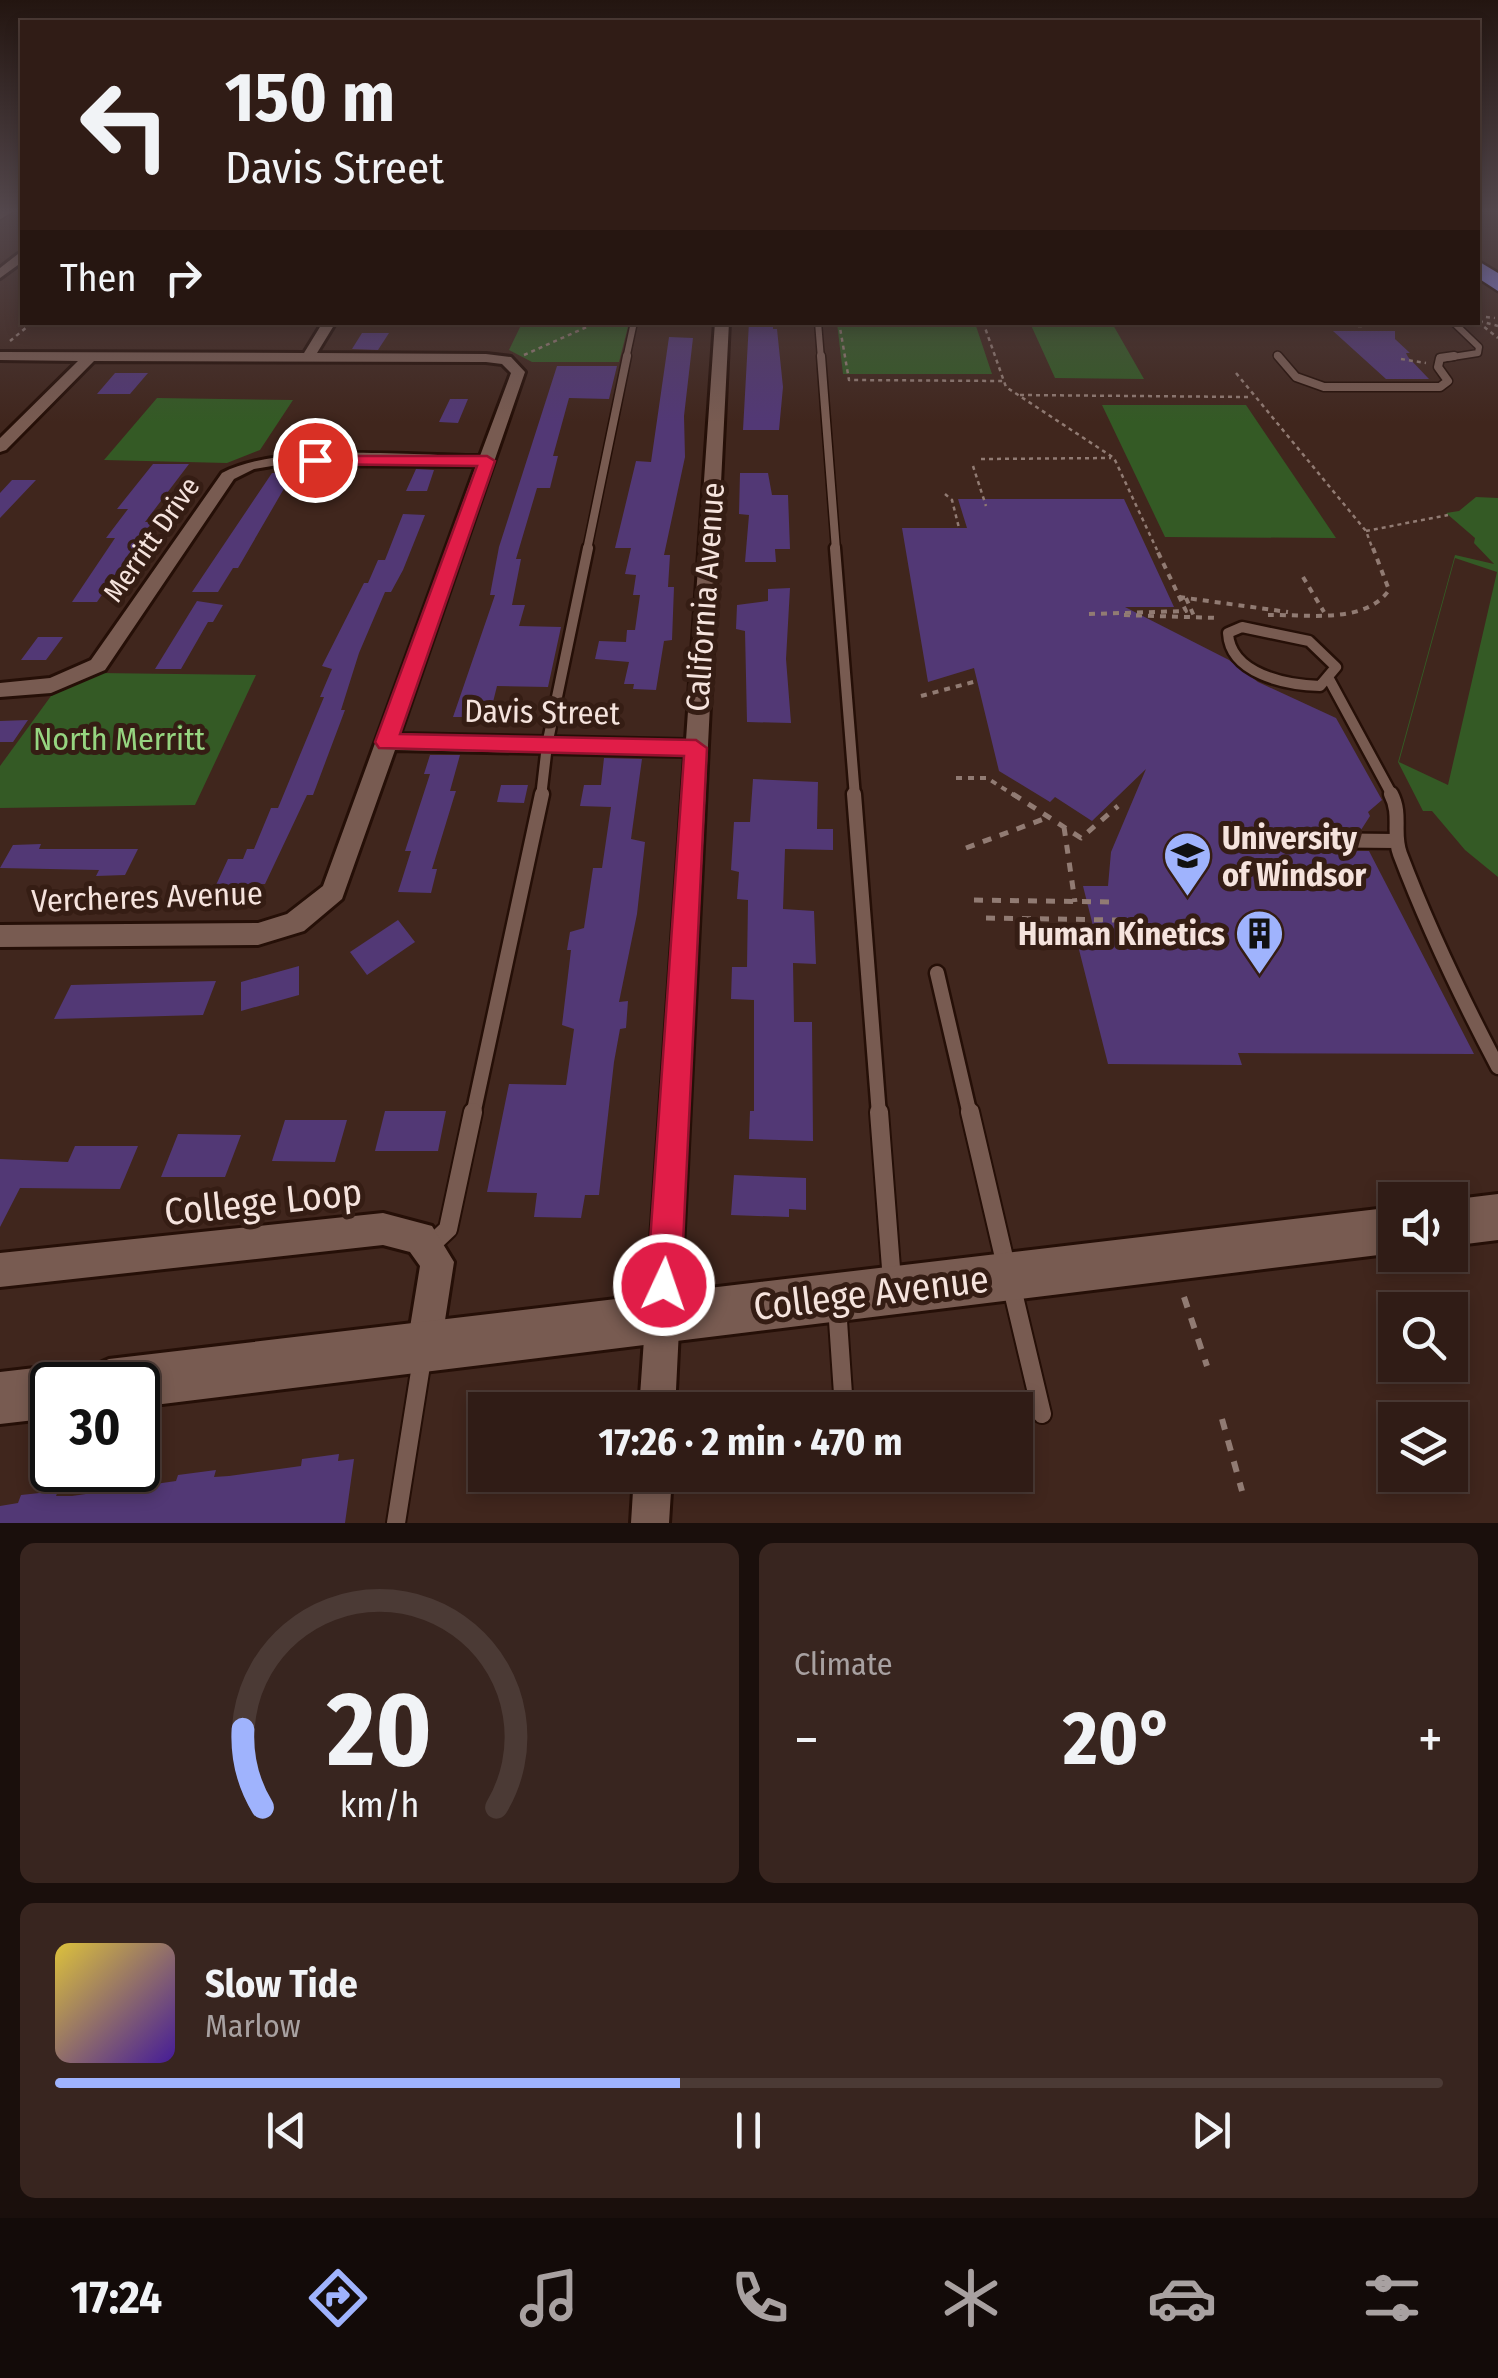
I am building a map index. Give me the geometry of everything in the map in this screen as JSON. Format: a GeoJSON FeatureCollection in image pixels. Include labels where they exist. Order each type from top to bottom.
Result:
{"type":"FeatureCollection","features":[{"type":"Feature","properties":{"kind":"street"},"geometry":{"type":"LineString","coordinates":[[308,357],[328,325]]}},
{"type":"Feature","properties":{"kind":"street","name":"California Avenue"},"geometry":{"type":"LineString","coordinates":[[658,1392],[722,325]]}},
{"type":"Feature","properties":{"kind":"street"},"geometry":{"type":"LineString","coordinates":[[0,353],[512,359],[518,372],[386,742]]}},
{"type":"Feature","properties":{"kind":"street"},"geometry":{"type":"LineString","coordinates":[[0,447],[91,356]]}},
{"type":"Feature","properties":{"kind":"street","name":"Merritt Drive"},"geometry":{"type":"LineString","coordinates":[[0,690],[35,690],[66,684],[98,665],[228,476],[249,464],[278,460],[487,461]]}},
{"type":"Feature","properties":{"kind":"street","name":"Davis Street"},"geometry":{"type":"LineString","coordinates":[[386,742],[696,748]]}},
{"type":"Feature","properties":{"kind":"street","name":"Vercheres Avenue"},"geometry":{"type":"LineString","coordinates":[[0,936],[258,934],[295,923],[333,892],[386,742]]}},
{"type":"Feature","properties":{"kind":"street"},"geometry":{"type":"LineString","coordinates":[[1468,1221],[1498,1218]]}},
{"type":"Feature","properties":{"kind":"street","name":"College Loop"},"geometry":{"type":"LineString","coordinates":[[0,1270],[383,1228],[420,1238],[427,1248]]}},
{"type":"Feature","properties":{"kind":"street","name":"College Avenue"},"geometry":{"type":"LineString","coordinates":[[160,1379],[1378,1232]]}},
{"type":"Feature","properties":{"kind":"street"},"geometry":{"type":"LineString","coordinates":[[424,1346],[437,1262],[427,1248]]}},
{"type":"Feature","properties":{"kind":"street"},"geometry":{"type":"LineString","coordinates":[[1,1400],[30,1395]]}},
{"type":"Feature","properties":{"kind":"street"},"geometry":{"type":"LineString","coordinates":[[650,1523],[652,1492]]}},
{"type":"Feature","properties":{"kind":"lane"},"geometry":{"type":"LineString","coordinates":[[427,1248],[448,1229],[546,771],[547,745],[633,325]]}},
{"type":"Feature","properties":{"kind":"lane"},"geometry":{"type":"LineString","coordinates":[[818,325],[892,1290]]}},
{"type":"Feature","properties":{"kind":"lane"},"geometry":{"type":"LineString","coordinates":[[1277,355],[1296,377],[1324,387],[1440,387],[1448,382],[1438,368],[1440,358],[1478,353],[1479,347],[1456,325]]}},
{"type":"Feature","properties":{"kind":"lane"},"geometry":{"type":"LineString","coordinates":[[1242,627],[1262,628],[1321,646],[1336,667],[1329,679],[1320,686],[1304,687],[1249,667],[1233,657],[1226,642],[1228,633],[1242,627]]}},
{"type":"Feature","properties":{"kind":"lane"},"geometry":{"type":"LineString","coordinates":[[1329,679],[1398,809],[1395,842],[1437,951],[1498,1067]]}},
{"type":"Feature","properties":{"kind":"lane"},"geometry":{"type":"LineString","coordinates":[[1298,840],[1395,842]]}},
{"type":"Feature","properties":{"kind":"lane"},"geometry":{"type":"LineString","coordinates":[[937,973],[1042,1414]]}},
{"type":"Feature","properties":{"kind":"lane"},"geometry":{"type":"LineString","coordinates":[[836,1297],[844,1392]]}},
{"type":"Feature","properties":{"kind":"lane"},"geometry":{"type":"LineString","coordinates":[[396,1523],[424,1346]]}},
{"type":"Feature","properties":{"kind":"path"},"geometry":{"type":"LineString","coordinates":[[0,353],[30,325]]}},
{"type":"Feature","properties":{"kind":"path"},"geometry":{"type":"LineString","coordinates":[[512,359],[591,325]]}},
{"type":"Feature","properties":{"kind":"path"},"geometry":{"type":"LineString","coordinates":[[840,325],[849,380],[1004,381]]}},
{"type":"Feature","properties":{"kind":"path"},"geometry":{"type":"LineString","coordinates":[[985,325],[1004,381],[1114,458],[1186,611],[1089,614]]}},
{"type":"Feature","properties":{"kind":"path"},"geometry":{"type":"LineString","coordinates":[[1314,325],[1320,331]]}},
{"type":"Feature","properties":{"kind":"path"},"geometry":{"type":"LineString","coordinates":[[1338,325],[1362,325]]}},
{"type":"Feature","properties":{"kind":"path"},"geometry":{"type":"LineString","coordinates":[[1402,359],[1429,364]]}},
{"type":"Feature","properties":{"kind":"path"},"geometry":{"type":"LineString","coordinates":[[1179,597],[1297,614],[1359,612],[1386,600],[1387,582],[1366,531],[1266,404],[1236,373]]}},
{"type":"Feature","properties":{"kind":"path"},"geometry":{"type":"LineString","coordinates":[[1019,395],[1255,396]]}},
{"type":"Feature","properties":{"kind":"path"},"geometry":{"type":"LineString","coordinates":[[981,458],[1114,458]]}},
{"type":"Feature","properties":{"kind":"path"},"geometry":{"type":"LineString","coordinates":[[974,466],[986,506]]}},
{"type":"Feature","properties":{"kind":"path"},"geometry":{"type":"LineString","coordinates":[[945,494],[952,500],[959,528]]}},
{"type":"Feature","properties":{"kind":"path"},"geometry":{"type":"LineString","coordinates":[[1366,531],[1448,515]]}},
{"type":"Feature","properties":{"kind":"path"},"geometry":{"type":"LineString","coordinates":[[1303,577],[1324,612]]}},
{"type":"Feature","properties":{"kind":"path"},"geometry":{"type":"LineString","coordinates":[[1186,598],[1195,618]]}},
{"type":"Feature","properties":{"kind":"path"},"geometry":{"type":"LineString","coordinates":[[1124,614],[1225,618]]}},
{"type":"Feature","properties":{"kind":"path"},"geometry":{"type":"LineString","coordinates":[[921,696],[977,681]]}},
{"type":"Feature","properties":{"kind":"path"},"geometry":{"type":"LineString","coordinates":[[956,778],[988,778],[1082,838],[1118,806]]}},
{"type":"Feature","properties":{"kind":"path"},"geometry":{"type":"LineString","coordinates":[[966,848],[1049,817]]}},
{"type":"Feature","properties":{"kind":"path"},"geometry":{"type":"LineString","coordinates":[[1064,827],[1075,902]]}},
{"type":"Feature","properties":{"kind":"path"},"geometry":{"type":"LineString","coordinates":[[974,900],[1112,902]]}},
{"type":"Feature","properties":{"kind":"path"},"geometry":{"type":"LineString","coordinates":[[986,918],[1118,920]]}},
{"type":"Feature","properties":{"kind":"path"},"geometry":{"type":"LineString","coordinates":[[1184,1298],[1207,1366]]}},
{"type":"Feature","properties":{"kind":"path"},"geometry":{"type":"LineString","coordinates":[[1222,1419],[1242,1491]]}},
{"type":"Feature","properties":{"kind":"green space"},"geometry":{"type":"Polygon","coordinates":[[[521,325],[628,325],[619,362],[532,362],[509,350],[521,325]]]}},
{"type":"Feature","properties":{"kind":"green space"},"geometry":{"type":"Polygon","coordinates":[[[837,325],[976,325],[992,374],[843,374],[837,325]]]}},
{"type":"Feature","properties":{"kind":"green space"},"geometry":{"type":"Polygon","coordinates":[[[1031,325],[1113,325],[1144,379],[1055,378],[1031,325]]]}},
{"type":"Feature","properties":{"kind":"green space"},"geometry":{"type":"Polygon","coordinates":[[[157,398],[293,400],[260,450],[227,463],[104,460],[157,398]]]}},
{"type":"Feature","properties":{"kind":"green space"},"geometry":{"type":"Polygon","coordinates":[[[1102,405],[1246,405],[1336,538],[1165,537],[1102,405]]]}},
{"type":"Feature","properties":{"kind":"green space"},"geometry":{"type":"Polygon","coordinates":[[[1476,497],[1498,498],[1498,877],[1465,850],[1432,811],[1423,811],[1398,762],[1455,555],[1494,564],[1474,543],[1475,538],[1446,513],[1459,511],[1476,497]],[[1455,558],[1399,762],[1448,785],[1497,572],[1455,558]]]}},
{"type":"Feature","properties":{"kind":"green space","name":"North Merritt"},"geometry":{"type":"Polygon","coordinates":[[[99,673],[256,675],[195,805],[0,808],[0,766],[51,696],[99,673]]]}},
{"type":"Feature","properties":{"kind":"building"},"geometry":{"type":"Polygon","coordinates":[[[749,325],[773,325],[777,329],[783,387],[779,430],[743,430],[749,325]]]}},
{"type":"Feature","properties":{"kind":"building"},"geometry":{"type":"Polygon","coordinates":[[[1333,331],[1395,331],[1395,339],[1429,379],[1386,379],[1333,331]]]}},
{"type":"Feature","properties":{"kind":"building"},"geometry":{"type":"Polygon","coordinates":[[[362,333],[389,333],[378,350],[352,349],[362,333]]]}},
{"type":"Feature","properties":{"kind":"building"},"geometry":{"type":"Polygon","coordinates":[[[669,337],[693,338],[684,416],[685,457],[664,555],[670,555],[668,587],[674,587],[672,640],[664,641],[656,690],[633,689],[634,684],[624,684],[629,662],[595,659],[599,641],[626,642],[627,630],[635,630],[640,595],[633,595],[636,575],[625,574],[631,548],[615,548],[636,461],[651,462],[669,337]]]}},
{"type":"Feature","properties":{"kind":"building"},"geometry":{"type":"Polygon","coordinates":[[[557,366],[617,366],[609,399],[569,398],[553,456],[558,456],[550,488],[537,488],[516,559],[521,559],[512,605],[525,605],[519,626],[561,627],[548,687],[497,686],[493,702],[484,702],[480,717],[453,717],[495,595],[490,595],[499,547],[557,366]]]}},
{"type":"Feature","properties":{"kind":"building"},"geometry":{"type":"Polygon","coordinates":[[[115,373],[148,373],[130,394],[97,394],[115,373]]]}},
{"type":"Feature","properties":{"kind":"building"},"geometry":{"type":"Polygon","coordinates":[[[450,399],[468,399],[458,423],[439,422],[450,399]]]}},
{"type":"Feature","properties":{"kind":"building"},"geometry":{"type":"Polygon","coordinates":[[[153,464],[189,464],[145,522],[152,522],[97,602],[72,602],[115,538],[106,538],[128,509],[117,509],[153,464]]]}},
{"type":"Feature","properties":{"kind":"building"},"geometry":{"type":"Polygon","coordinates":[[[416,469],[434,470],[427,491],[406,491],[416,469]]]}},
{"type":"Feature","properties":{"kind":"building"},"geometry":{"type":"Polygon","coordinates":[[[272,473],[293,473],[238,568],[233,568],[218,592],[192,592],[272,473]]]}},
{"type":"Feature","properties":{"kind":"building"},"geometry":{"type":"Polygon","coordinates":[[[740,473],[768,473],[772,495],[788,495],[790,549],[775,549],[776,562],[745,562],[749,515],[739,514],[740,473]]]}},
{"type":"Feature","properties":{"kind":"building"},"geometry":{"type":"Polygon","coordinates":[[[12,480],[36,480],[0,518],[0,493],[12,480]]]}},
{"type":"Feature","properties":{"kind":"building"},"geometry":{"type":"Polygon","coordinates":[[[958,499],[1124,499],[1174,607],[1125,607],[1229,660],[1258,682],[1336,718],[1382,800],[1368,812],[1370,816],[1361,830],[1298,830],[1290,834],[1289,844],[1299,851],[1369,851],[1474,1054],[1238,1053],[1242,1065],[1108,1064],[1073,926],[1093,926],[1083,886],[1108,886],[1111,852],[1146,769],[1092,821],[1055,797],[1050,802],[999,771],[974,668],[928,682],[902,528],[967,528],[958,499]]]}},
{"type":"Feature","properties":{"kind":"building"},"geometry":{"type":"Polygon","coordinates":[[[403,514],[425,515],[403,570],[391,592],[385,592],[359,653],[341,710],[345,710],[313,795],[307,795],[265,884],[216,885],[228,859],[243,859],[247,849],[254,849],[271,808],[278,808],[324,697],[320,697],[332,669],[322,666],[364,583],[368,583],[378,560],[385,560],[403,514]]]}},
{"type":"Feature","properties":{"kind":"building"},"geometry":{"type":"Polygon","coordinates":[[[790,588],[786,659],[791,723],[747,722],[745,631],[736,629],[737,605],[768,601],[768,589],[790,588]]]}},
{"type":"Feature","properties":{"kind":"building"},"geometry":{"type":"Polygon","coordinates":[[[197,601],[223,605],[213,622],[208,622],[181,669],[155,669],[197,601]]]}},
{"type":"Feature","properties":{"kind":"building"},"geometry":{"type":"Polygon","coordinates":[[[38,637],[63,637],[46,660],[21,660],[38,637]]]}},
{"type":"Feature","properties":{"kind":"building"},"geometry":{"type":"Polygon","coordinates":[[[28,720],[13,742],[0,742],[0,721],[28,720]]]}},
{"type":"Feature","properties":{"kind":"building"},"geometry":{"type":"Polygon","coordinates":[[[430,755],[460,755],[450,791],[456,791],[432,869],[437,869],[431,893],[398,892],[411,851],[405,851],[430,774],[424,774],[430,755]]]}},
{"type":"Feature","properties":{"kind":"building"},"geometry":{"type":"Polygon","coordinates":[[[604,758],[642,759],[631,839],[645,842],[637,914],[619,1002],[628,1001],[626,1028],[620,1029],[614,1062],[599,1195],[585,1195],[581,1218],[534,1217],[537,1193],[487,1192],[509,1084],[566,1085],[574,1029],[562,1025],[571,950],[567,950],[570,932],[584,928],[593,868],[602,868],[611,807],[580,806],[584,785],[601,785],[604,758]]]}},
{"type":"Feature","properties":{"kind":"building"},"geometry":{"type":"Polygon","coordinates":[[[753,779],[818,782],[817,829],[833,829],[833,850],[785,849],[783,909],[814,911],[816,964],[793,963],[794,1022],[812,1022],[813,1141],[749,1139],[750,1111],[754,1111],[754,1000],[731,999],[732,967],[747,967],[748,900],[737,899],[739,872],[731,870],[734,822],[750,822],[753,779]]]}},
{"type":"Feature","properties":{"kind":"building"},"geometry":{"type":"Polygon","coordinates":[[[501,785],[528,785],[524,803],[497,802],[501,785]]]}},
{"type":"Feature","properties":{"kind":"building"},"geometry":{"type":"Polygon","coordinates":[[[41,844],[39,849],[138,849],[125,875],[96,876],[99,870],[0,868],[13,845],[41,844]]]}},
{"type":"Feature","properties":{"kind":"building"},"geometry":{"type":"Polygon","coordinates":[[[398,920],[415,942],[367,975],[350,952],[398,920]]]}},
{"type":"Feature","properties":{"kind":"building"},"geometry":{"type":"Polygon","coordinates":[[[299,966],[299,995],[241,1011],[241,982],[299,966]]]}},
{"type":"Feature","properties":{"kind":"building"},"geometry":{"type":"Polygon","coordinates":[[[216,981],[203,1015],[54,1019],[71,985],[216,981]]]}},
{"type":"Feature","properties":{"kind":"building"},"geometry":{"type":"Polygon","coordinates":[[[385,1111],[446,1111],[438,1151],[375,1151],[385,1111]]]}},
{"type":"Feature","properties":{"kind":"building"},"geometry":{"type":"Polygon","coordinates":[[[285,1120],[347,1120],[335,1162],[272,1161],[285,1120]]]}},
{"type":"Feature","properties":{"kind":"building"},"geometry":{"type":"Polygon","coordinates":[[[178,1134],[241,1135],[225,1177],[161,1177],[178,1134]]]}},
{"type":"Feature","properties":{"kind":"building"},"geometry":{"type":"Polygon","coordinates":[[[75,1146],[138,1146],[120,1189],[20,1188],[0,1227],[0,1159],[68,1162],[75,1146]]]}},
{"type":"Feature","properties":{"kind":"building"},"geometry":{"type":"Polygon","coordinates":[[[734,1175],[806,1178],[806,1210],[789,1209],[789,1217],[731,1215],[734,1175]]]}},
{"type":"Feature","properties":{"kind":"building"},"geometry":{"type":"Polygon","coordinates":[[[339,1454],[338,1461],[354,1459],[345,1523],[0,1523],[0,1506],[18,1503],[21,1495],[160,1492],[160,1483],[176,1481],[178,1475],[216,1470],[214,1477],[229,1476],[301,1466],[302,1459],[339,1454]]]}},
{"type":"Feature","properties":{"kind":"place","name":"University of Windsor"},"geometry":{"type":"Point","coordinates":[1187,898]}},
{"type":"Feature","properties":{"kind":"place","name":"Human Kinetics"},"geometry":{"type":"Point","coordinates":[1260,976]}},
{"type":"Feature","properties":{"kind":"route"},"geometry":{"type":"LineString","coordinates":[[315,460],[487,461],[386,742],[696,748],[664,1285]]}}]}
